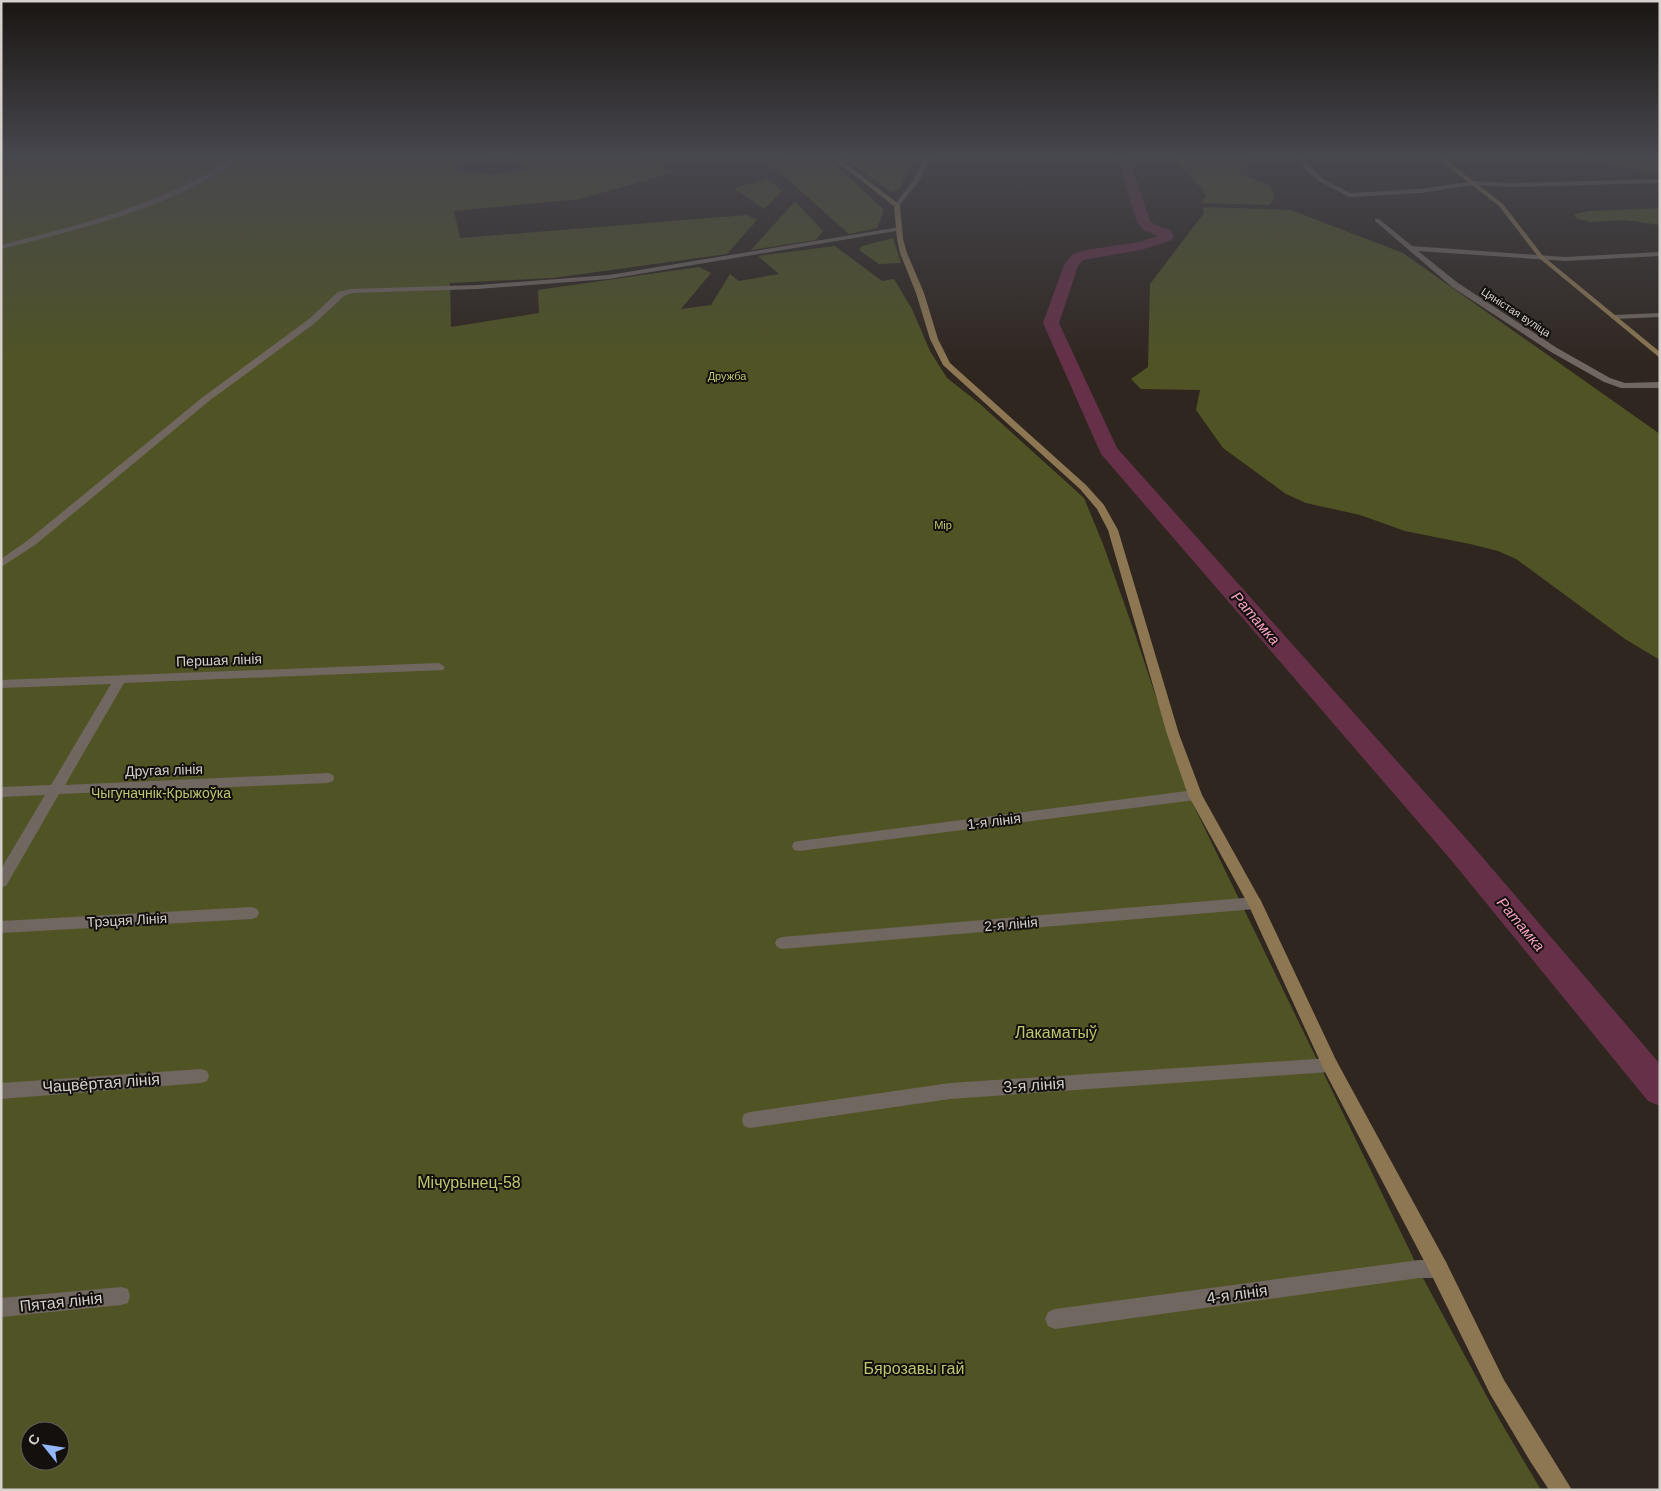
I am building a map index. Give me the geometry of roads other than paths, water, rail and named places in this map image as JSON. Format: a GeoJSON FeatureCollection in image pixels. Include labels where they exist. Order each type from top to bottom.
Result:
{"type":"FeatureCollection","features":[{"type":"Feature","properties":{"kind":"street"},"geometry":{"type":"LineString","coordinates":[[1,247],[72,227]]}},
{"type":"Feature","properties":{"kind":"street","name":"Цяністая вуліца"},"geometry":{"type":"LineString","coordinates":[[1385,227],[1455,285],[1554,350],[1607,380],[1624,386],[1660,385]]}},
{"type":"Feature","properties":{"kind":"street"},"geometry":{"type":"LineString","coordinates":[[1518,227],[1541,256],[1660,356]]}},
{"type":"Feature","properties":{"kind":"street"},"geometry":{"type":"LineString","coordinates":[[1,564],[31,543],[206,399],[312,321],[341,294],[351,291],[496,286],[609,277],[844,240],[900,229],[902,246],[920,293],[934,343],[943,359],[986,401],[1083,487],[1107,516],[1116,540],[1192,796],[1248,904],[1325,1065],[1439,1269],[1497,1387],[1537,1454],[1562,1490]]}},
{"type":"Feature","properties":{"kind":"street"},"geometry":{"type":"LineString","coordinates":[[1410,248],[1565,259],[1660,254]]}},
{"type":"Feature","properties":{"kind":"street"},"geometry":{"type":"LineString","coordinates":[[1614,317],[1660,315]]}},
{"type":"Feature","properties":{"kind":"street","name":"Першая лінія"},"geometry":{"type":"LineString","coordinates":[[1,684],[439,667]]}},
{"type":"Feature","properties":{"kind":"street"},"geometry":{"type":"LineString","coordinates":[[1,882],[120,679]]}},
{"type":"Feature","properties":{"kind":"street","name":"Другая лінія"},"geometry":{"type":"LineString","coordinates":[[1,792],[328,778]]}},
{"type":"Feature","properties":{"kind":"street","name":"1-я лінія"},"geometry":{"type":"LineString","coordinates":[[799,846],[1192,796]]}},
{"type":"Feature","properties":{"kind":"street","name":"2-я лінія"},"geometry":{"type":"LineString","coordinates":[[782,943],[1248,904]]}},
{"type":"Feature","properties":{"kind":"street","name":"Трэцяя Лінія"},"geometry":{"type":"LineString","coordinates":[[1,927],[252,913]]}},
{"type":"Feature","properties":{"kind":"street","name":"3-я лінія"},"geometry":{"type":"LineString","coordinates":[[750,1120],[950,1091],[1325,1065]]}},
{"type":"Feature","properties":{"kind":"street","name":"Чацвёртая лінія"},"geometry":{"type":"LineString","coordinates":[[1,1091],[201,1076]]}},
{"type":"Feature","properties":{"kind":"street","name":"4-я лінія"},"geometry":{"type":"LineString","coordinates":[[1055,1319],[1419,1269],[1439,1269]]}},
{"type":"Feature","properties":{"kind":"street","name":"Пятая лінія"},"geometry":{"type":"LineString","coordinates":[[1,1308],[121,1296]]}},
{"type":"Feature","properties":{"kind":"waterway","name":"Ратамка"},"geometry":{"type":"LineString","coordinates":[[1149,227],[1166,234],[1167,237],[1141,246],[1086,254],[1078,257],[1071,265],[1051,323],[1108,450],[1461,852],[1660,1090]]}},
{"type":"Feature","properties":{"kind":"park label","name":"Дружба"},"geometry":{"type":"Point","coordinates":[727,376]}},
{"type":"Feature","properties":{"kind":"park label","name":"Мір"},"geometry":{"type":"Point","coordinates":[943,525]}},
{"type":"Feature","properties":{"kind":"park label","name":"Чыгуначнік-Крыжоўка"},"geometry":{"type":"Point","coordinates":[161,793]}},
{"type":"Feature","properties":{"kind":"park label","name":"Лакаматыў"},"geometry":{"type":"Point","coordinates":[1056,1032]}},
{"type":"Feature","properties":{"kind":"park label","name":"Мічурынец-58"},"geometry":{"type":"Point","coordinates":[469,1182]}},
{"type":"Feature","properties":{"kind":"park label","name":"Бярозавы гай"},"geometry":{"type":"Point","coordinates":[914,1368]}}]}
